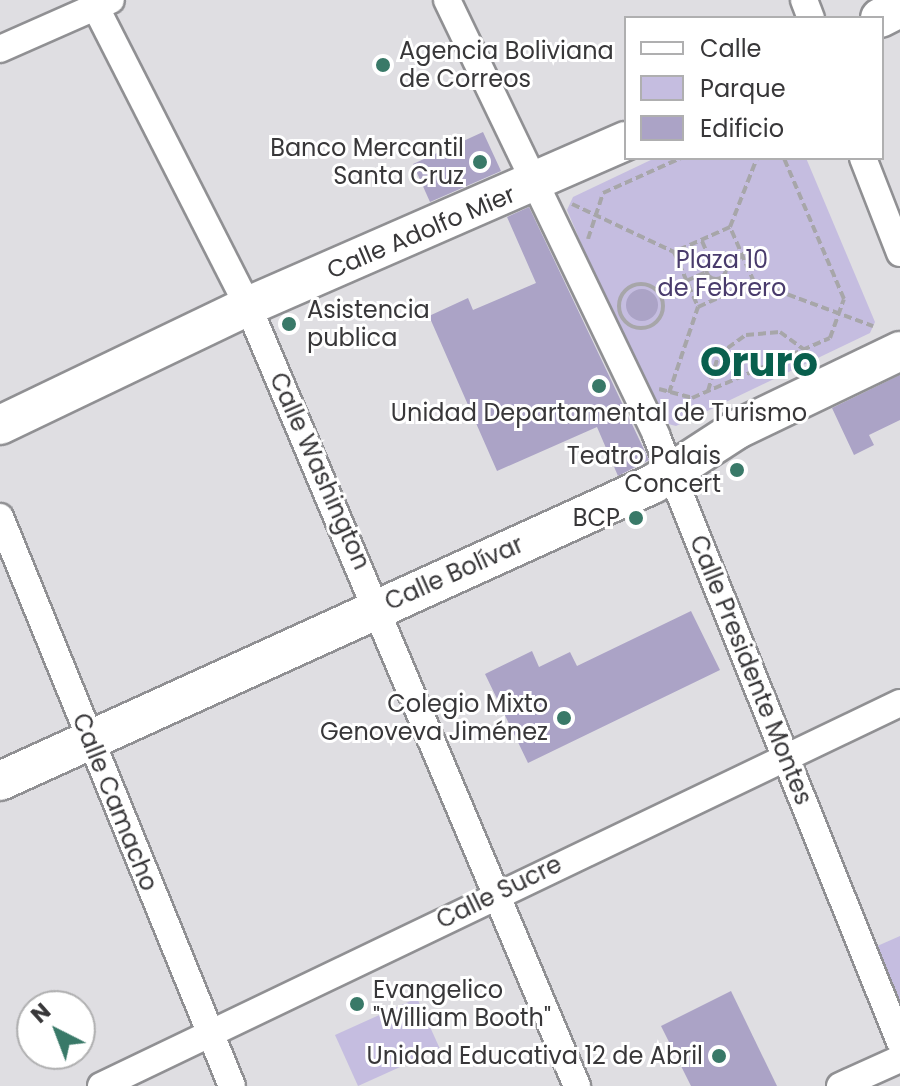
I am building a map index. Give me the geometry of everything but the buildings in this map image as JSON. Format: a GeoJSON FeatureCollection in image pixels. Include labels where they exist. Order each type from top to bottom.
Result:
{"type":"FeatureCollection","features":[{"type":"Feature","properties":{"kind":"main road","name":"Calle Adolfo Mier"},"geometry":{"type":"LineString","coordinates":[[0,425],[248,306],[624,142]]}},
{"type":"Feature","properties":{"kind":"main road","name":"Calle Bolívar"},"geometry":{"type":"LineString","coordinates":[[0,781],[672,474],[736,430],[887,339]]}},
{"type":"Feature","properties":{"kind":"street","name":"Calle Presidente Montes"},"geometry":{"type":"LineString","coordinates":[[447,0],[537,182],[672,474],[900,1042]]}},
{"type":"Feature","properties":{"kind":"street"},"geometry":{"type":"LineString","coordinates":[[0,49],[99,2]]}},
{"type":"Feature","properties":{"kind":"street","name":"Calle Washington"},"geometry":{"type":"LineString","coordinates":[[99,2],[248,306],[499,891],[577,1086]]}},
{"type":"Feature","properties":{"kind":"street"},"geometry":{"type":"LineString","coordinates":[[864,160],[900,253]]}},
{"type":"Feature","properties":{"kind":"street","name":"Calle Camacho"},"geometry":{"type":"LineString","coordinates":[[0,517],[232,1086]]}},
{"type":"Feature","properties":{"kind":"street","name":"Calle Sucre"},"geometry":{"type":"LineString","coordinates":[[101,1086],[499,891],[900,703]]}},
{"type":"Feature","properties":{"kind":"street"},"geometry":{"type":"LineString","coordinates":[[840,1086],[900,1059]]}},
{"type":"Feature","properties":{"kind":"path"},"geometry":{"type":"LineString","coordinates":[[594,256],[588,242],[603,193],[677,160]]}},
{"type":"Feature","properties":{"kind":"path"},"geometry":{"type":"LineString","coordinates":[[674,252],[730,227],[756,160]]}},
{"type":"Feature","properties":{"kind":"path"},"geometry":{"type":"LineString","coordinates":[[651,386],[692,398],[830,338],[844,299],[785,160]]}},
{"type":"Feature","properties":{"kind":"path"},"geometry":{"type":"LineString","coordinates":[[570,203],[674,252],[698,307],[665,407]]}},
{"type":"Feature","properties":{"kind":"path"},"geometry":{"type":"LineString","coordinates":[[730,227],[754,282]]}},
{"type":"Feature","properties":{"kind":"path"},"geometry":{"type":"LineString","coordinates":[[686,281],[706,272],[710,260],[701,240]]}},
{"type":"Feature","properties":{"kind":"path"},"geometry":{"type":"LineString","coordinates":[[719,278],[725,265],[743,256]]}},
{"type":"Feature","properties":{"kind":"path"},"geometry":{"type":"LineString","coordinates":[[710,260],[725,265]]}},
{"type":"Feature","properties":{"kind":"path"},"geometry":{"type":"LineString","coordinates":[[706,272],[719,278],[727,295]]}},
{"type":"Feature","properties":{"kind":"path"},"geometry":{"type":"LineString","coordinates":[[698,307],[754,282],[840,313],[887,339]]}},
{"type":"Feature","properties":{"kind":"path"},"geometry":{"type":"LineString","coordinates":[[619,311],[631,286],[653,287],[662,298],[660,319],[648,328],[622,318]]}},
{"type":"Feature","properties":{"kind":"path"},"geometry":{"type":"LineString","coordinates":[[613,297],[628,332]]}},
{"type":"Feature","properties":{"kind":"path"},"geometry":{"type":"LineString","coordinates":[[708,391],[718,355],[746,335],[780,332],[803,349]]}},
{"type":"Feature","properties":{"kind":"green space","name":"Plaza 10 de Febrero"},"geometry":{"type":"Polygon","coordinates":[[[651,160],[807,160],[875,322],[870,333],[676,426],[657,421],[567,210],[573,197],[651,160]]]}},
{"type":"Feature","properties":{"kind":"green space"},"geometry":{"type":"Polygon","coordinates":[[[900,936],[900,1038],[866,951],[900,936]]]}},
{"type":"Feature","properties":{"kind":"green space"},"geometry":{"type":"Polygon","coordinates":[[[417,998],[440,1049],[358,1086],[335,1035],[417,998]]]}},
{"type":"Feature","properties":{"kind":"place","name":"Agencia Boliviana de Correos"},"geometry":{"type":"Point","coordinates":[383,65]}},
{"type":"Feature","properties":{"kind":"place","name":"Banco Mercantil Santa Cruz"},"geometry":{"type":"Point","coordinates":[480,162]}},
{"type":"Feature","properties":{"kind":"place","name":"Asistencia publica"},"geometry":{"type":"Point","coordinates":[289,324]}},
{"type":"Feature","properties":{"kind":"place","name":"Unidad Departamental de Turismo"},"geometry":{"type":"Point","coordinates":[599,386]}},
{"type":"Feature","properties":{"kind":"place","name":"Teatro Palais Concert"},"geometry":{"type":"Point","coordinates":[737,470]}},
{"type":"Feature","properties":{"kind":"place","name":"BCP"},"geometry":{"type":"Point","coordinates":[636,518]}},
{"type":"Feature","properties":{"kind":"place","name":"Colegio Mixto Genoveva Jiménez"},"geometry":{"type":"Point","coordinates":[564,718]}},
{"type":"Feature","properties":{"kind":"place","name":"Evangelico \"William Booth\""},"geometry":{"type":"Point","coordinates":[357,1004]}},
{"type":"Feature","properties":{"kind":"place","name":"Unidad Educativa 12 de Abril"},"geometry":{"type":"Point","coordinates":[719,1056]}},
{"type":"Feature","properties":{"kind":"district","name":"Oruro"},"geometry":{"type":"Point","coordinates":[759,362]}}]}
